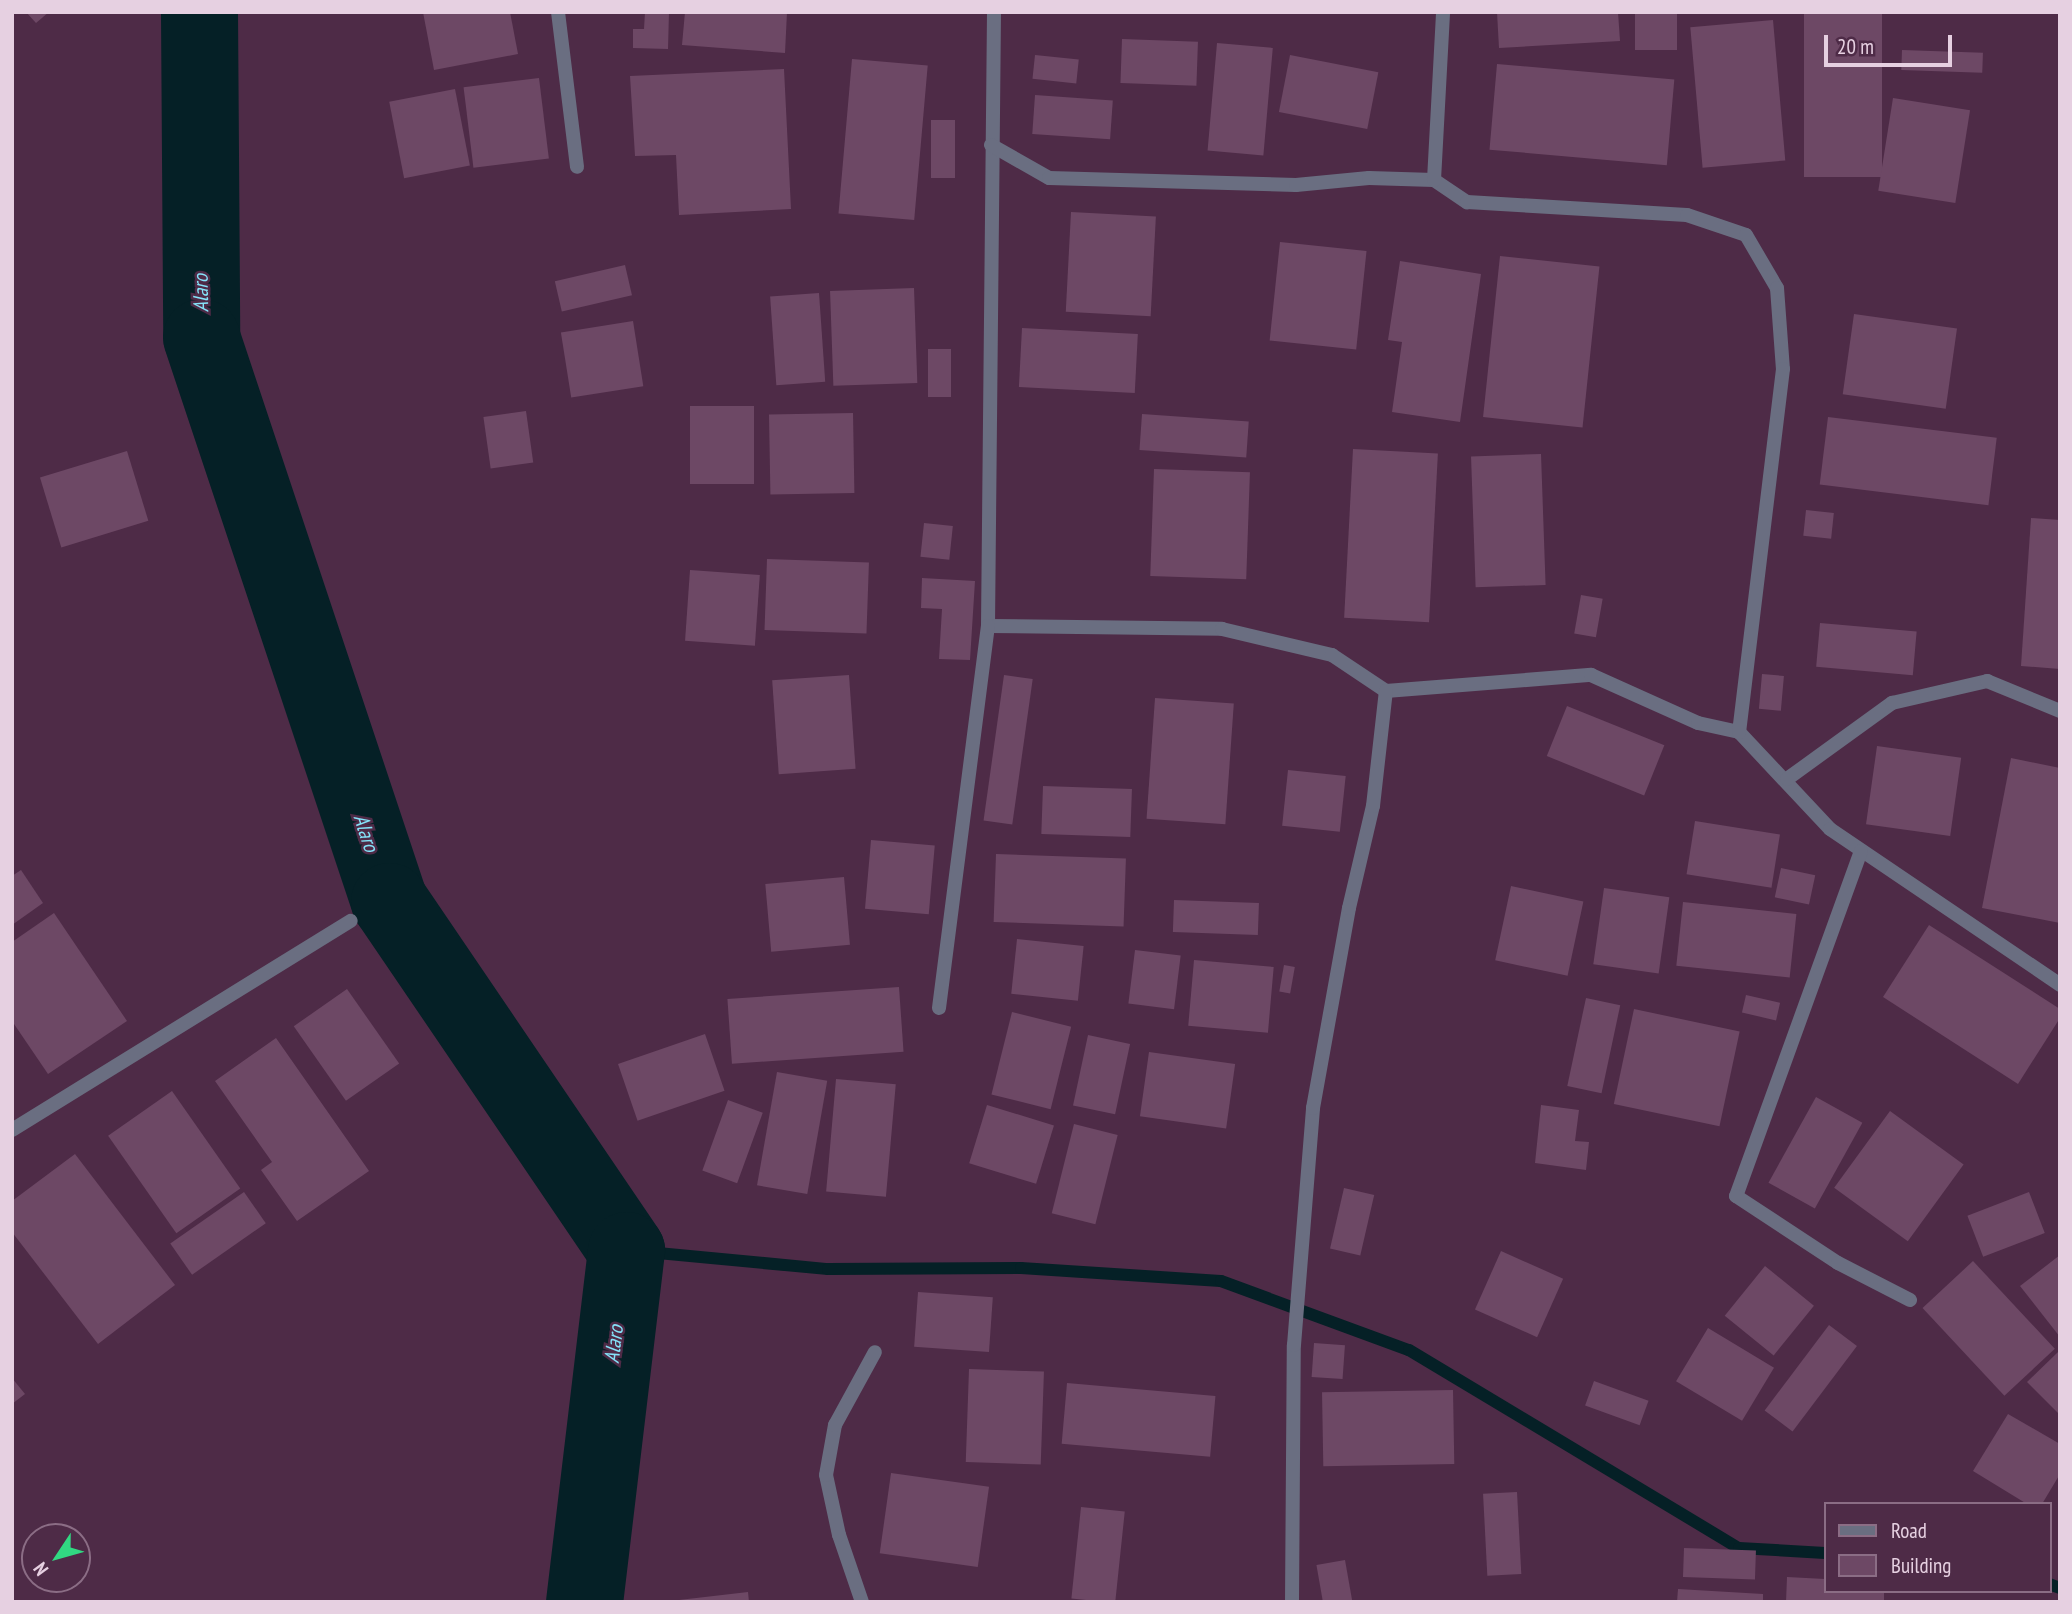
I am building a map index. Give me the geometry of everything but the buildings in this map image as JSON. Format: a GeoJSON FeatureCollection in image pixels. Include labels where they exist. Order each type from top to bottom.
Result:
{"type":"FeatureCollection","features":[{"type":"Feature","properties":{"kind":"street"},"geometry":{"type":"LineString","coordinates":[[558,12],[578,167]]}},
{"type":"Feature","properties":{"kind":"street"},"geometry":{"type":"LineString","coordinates":[[940,1008],[988,626],[994,12]]}},
{"type":"Feature","properties":{"kind":"street"},"geometry":{"type":"LineString","coordinates":[[1434,180],[1443,12]]}},
{"type":"Feature","properties":{"kind":"street"},"geometry":{"type":"LineString","coordinates":[[991,145],[1049,178],[1296,185],[1369,177],[1434,180],[1466,202],[1687,215],[1746,235],[1777,288],[1783,369],[1739,733]]}},
{"type":"Feature","properties":{"kind":"street"},"geometry":{"type":"LineString","coordinates":[[988,626],[1222,629],[1332,655],[1386,691],[1591,675],[1698,723],[1739,733],[1787,779],[1830,829],[2060,985]]}},
{"type":"Feature","properties":{"kind":"street"},"geometry":{"type":"LineString","coordinates":[[1787,779],[1892,703],[1987,681],[2060,711]]}},
{"type":"Feature","properties":{"kind":"street"},"geometry":{"type":"LineString","coordinates":[[1292,1602],[1294,1345],[1313,1108],[1349,908],[1373,806],[1386,691]]}},
{"type":"Feature","properties":{"kind":"street"},"geometry":{"type":"LineString","coordinates":[[1861,851],[1736,1196],[1838,1263],[1910,1300]]}},
{"type":"Feature","properties":{"kind":"street"},"geometry":{"type":"LineString","coordinates":[[12,1130],[351,921]]}},
{"type":"Feature","properties":{"kind":"street"},"geometry":{"type":"LineString","coordinates":[[862,1602],[839,1535],[826,1475],[835,1425],[875,1352]]}},
{"type":"Feature","properties":{"kind":"waterway","name":"Alaro"},"geometry":{"type":"LineString","coordinates":[[199,12],[201,337],[389,901],[626,1250],[584,1602]]}},
{"type":"Feature","properties":{"kind":"waterway"},"geometry":{"type":"LineString","coordinates":[[626,1250],[828,1269],[1021,1268],[1221,1281],[1409,1350],[1739,1548],[1824,1553]]}},
{"type":"Feature","properties":{"kind":"waterway"},"geometry":{"type":"LineString","coordinates":[[2051,1585],[2060,1588]]}}]}
